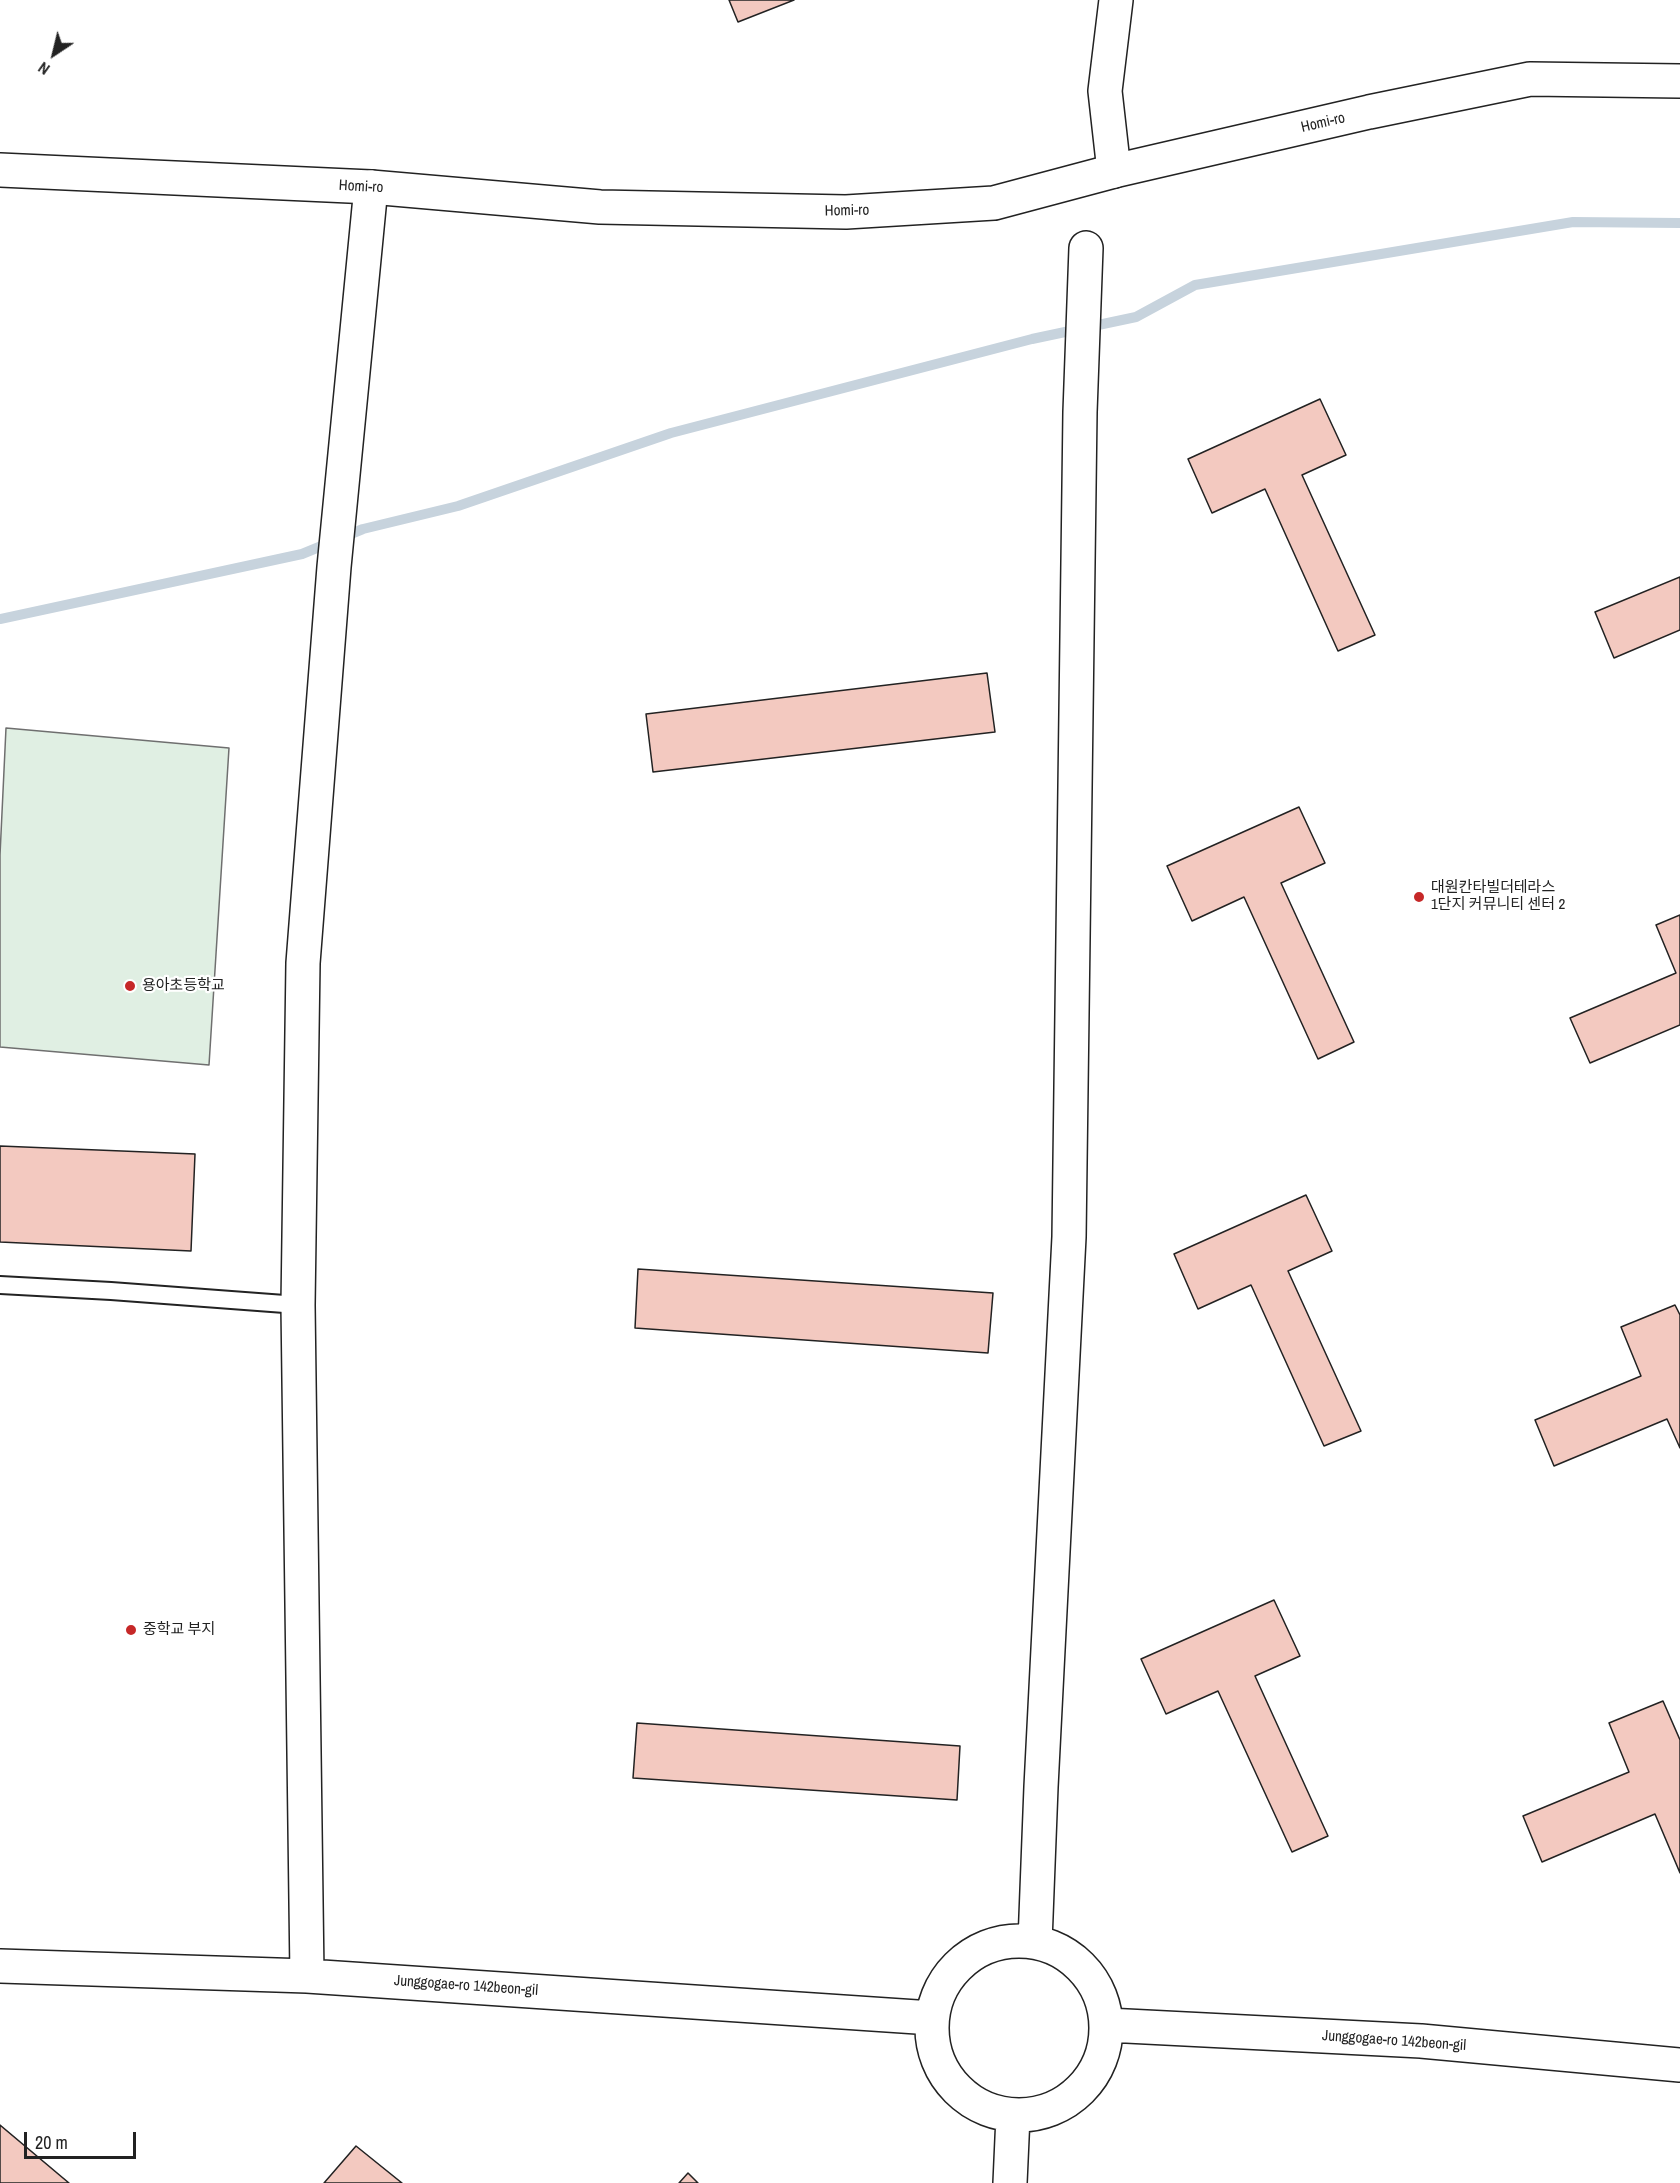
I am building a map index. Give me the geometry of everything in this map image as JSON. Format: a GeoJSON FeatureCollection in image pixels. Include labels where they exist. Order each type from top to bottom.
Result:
{"type":"FeatureCollection","features":[{"type":"Feature","properties":{"kind":"street"},"geometry":{"type":"LineString","coordinates":[[1114,171],[1105,91],[1116,0]]}},
{"type":"Feature","properties":{"kind":"street","name":"Homi-ro"},"geometry":{"type":"LineString","coordinates":[[0,170],[371,187],[600,207],[846,212],[994,203],[1114,171],[1369,112],[1530,80],[1680,81]]}},
{"type":"Feature","properties":{"kind":"street"},"geometry":{"type":"LineString","coordinates":[[307,1976],[298,1305],[303,963],[334,567],[371,187]]}},
{"type":"Feature","properties":{"kind":"street"},"geometry":{"type":"LineString","coordinates":[[1035,1942],[1069,1236],[1080,412],[1086,248]]}},
{"type":"Feature","properties":{"kind":"street"},"geometry":{"type":"LineString","coordinates":[[1006,1942],[1035,1942],[1063,1952],[1085,1971],[1101,1996],[1107,2025],[1103,2055],[1089,2081],[1068,2101],[1042,2113],[1013,2116],[986,2110],[962,2094],[956,2087],[944,2072],[933,2046],[932,2018],[940,1990],[956,1967],[979,1951],[1006,1942]]}},
{"type":"Feature","properties":{"kind":"street","name":"Junggogae-ro 142beon-gil"},"geometry":{"type":"LineString","coordinates":[[0,1966],[307,1976],[932,2018]]}},
{"type":"Feature","properties":{"kind":"street","name":"Junggogae-ro 142beon-gil"},"geometry":{"type":"LineString","coordinates":[[1107,2025],[1421,2041],[1680,2065]]}},
{"type":"Feature","properties":{"kind":"street"},"geometry":{"type":"LineString","coordinates":[[1010,2183],[1013,2116]]}},
{"type":"Feature","properties":{"kind":"lane"},"geometry":{"type":"LineString","coordinates":[[0,1285],[298,1305]]}},
{"type":"Feature","properties":{"kind":"green space"},"geometry":{"type":"Polygon","coordinates":[[[6,728],[229,748],[209,1065],[0,1047],[0,855],[6,728]]]}},
{"type":"Feature","properties":{"kind":"building"},"geometry":{"type":"Polygon","coordinates":[[[729,0],[794,0],[738,22],[729,0]]]}},
{"type":"Feature","properties":{"kind":"building"},"geometry":{"type":"Polygon","coordinates":[[[1320,399],[1346,455],[1302,475],[1375,635],[1338,651],[1265,489],[1212,513],[1188,459],[1320,399]]]}},
{"type":"Feature","properties":{"kind":"building"},"geometry":{"type":"Polygon","coordinates":[[[1680,577],[1680,630],[1614,658],[1595,612],[1680,577]]]}},
{"type":"Feature","properties":{"kind":"building"},"geometry":{"type":"Polygon","coordinates":[[[987,673],[995,732],[653,772],[646,714],[987,673]]]}},
{"type":"Feature","properties":{"kind":"building"},"geometry":{"type":"Polygon","coordinates":[[[1299,807],[1325,863],[1281,883],[1354,1042],[1318,1059],[1244,897],[1192,921],[1167,866],[1299,807]]]}},
{"type":"Feature","properties":{"kind":"building"},"geometry":{"type":"Polygon","coordinates":[[[1680,915],[1680,1025],[1590,1063],[1570,1018],[1676,973],[1656,925],[1680,915]]]}},
{"type":"Feature","properties":{"kind":"building"},"geometry":{"type":"Polygon","coordinates":[[[0,1146],[195,1154],[191,1251],[0,1242],[0,1146]]]}},
{"type":"Feature","properties":{"kind":"building"},"geometry":{"type":"Polygon","coordinates":[[[1306,1195],[1332,1251],[1288,1271],[1361,1431],[1324,1446],[1251,1285],[1198,1309],[1174,1254],[1306,1195]]]}},
{"type":"Feature","properties":{"kind":"building"},"geometry":{"type":"Polygon","coordinates":[[[638,1269],[993,1293],[988,1353],[635,1328],[638,1269]]]}},
{"type":"Feature","properties":{"kind":"building"},"geometry":{"type":"Polygon","coordinates":[[[1675,1305],[1680,1315],[1680,1448],[1667,1419],[1554,1466],[1535,1420],[1641,1376],[1621,1327],[1675,1305]]]}},
{"type":"Feature","properties":{"kind":"building"},"geometry":{"type":"Polygon","coordinates":[[[1274,1600],[1300,1656],[1255,1676],[1328,1836],[1292,1852],[1218,1691],[1166,1714],[1141,1659],[1274,1600]]]}},
{"type":"Feature","properties":{"kind":"building"},"geometry":{"type":"Polygon","coordinates":[[[1663,1701],[1680,1740],[1680,1873],[1655,1814],[1542,1862],[1523,1816],[1629,1772],[1609,1723],[1663,1701]]]}},
{"type":"Feature","properties":{"kind":"building"},"geometry":{"type":"Polygon","coordinates":[[[637,1723],[960,1746],[957,1800],[633,1778],[637,1723]]]}},
{"type":"Feature","properties":{"kind":"building"},"geometry":{"type":"Polygon","coordinates":[[[0,2125],[69,2183],[0,2183],[0,2125]]]}},
{"type":"Feature","properties":{"kind":"building"},"geometry":{"type":"Polygon","coordinates":[[[356,2146],[402,2183],[324,2183],[356,2146]]]}},
{"type":"Feature","properties":{"kind":"building"},"geometry":{"type":"Polygon","coordinates":[[[688,2173],[698,2183],[679,2183],[688,2173]]]}},
{"type":"Feature","properties":{"kind":"waterway"},"geometry":{"type":"LineString","coordinates":[[0,619],[302,554],[363,529],[458,506],[671,433],[1032,339],[1136,317],[1195,285],[1573,222],[1680,223]]}},
{"type":"Feature","properties":{"kind":"place","name":"대원칸타빌더테라스 1단지 커뮤니티 센터 2"},"geometry":{"type":"Point","coordinates":[1419,897]}},
{"type":"Feature","properties":{"kind":"place","name":"용아초등학교"},"geometry":{"type":"Point","coordinates":[130,986]}},
{"type":"Feature","properties":{"kind":"place","name":"중학교 부지"},"geometry":{"type":"Point","coordinates":[131,1630]}}]}
